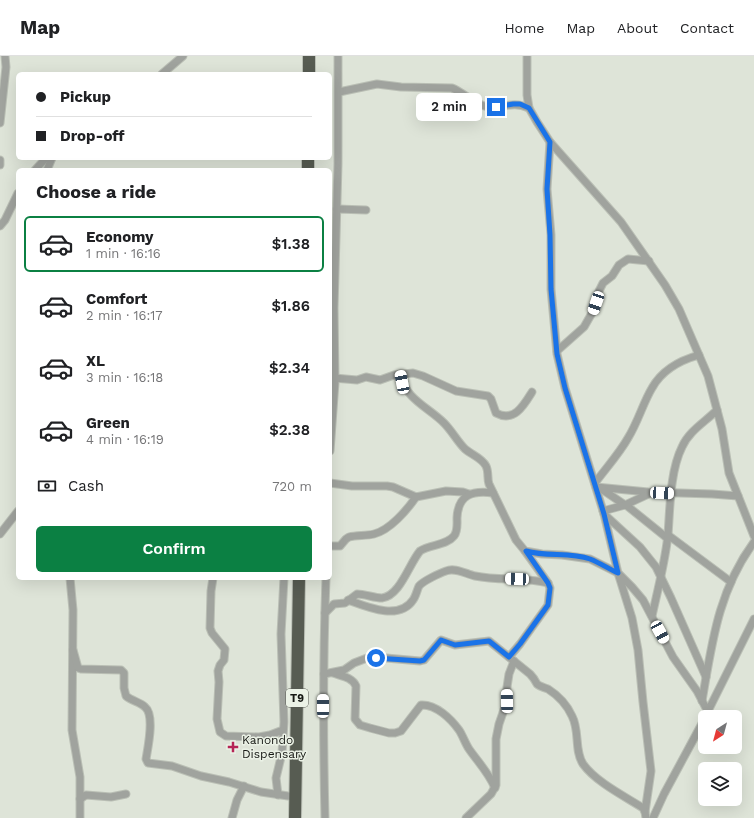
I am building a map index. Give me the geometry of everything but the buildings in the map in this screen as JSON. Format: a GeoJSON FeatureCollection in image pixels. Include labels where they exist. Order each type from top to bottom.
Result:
{"type":"FeatureCollection","features":[{"type":"Feature","properties":{"kind":"highway"},"geometry":{"type":"LineString","coordinates":[[309,56],[310,72]]}},
{"type":"Feature","properties":{"kind":"highway","name":"T9"},"geometry":{"type":"LineString","coordinates":[[295,818],[299,580]]}},
{"type":"Feature","properties":{"kind":"street"},"geometry":{"type":"LineString","coordinates":[[0,123],[6,67],[5,56]]}},
{"type":"Feature","properties":{"kind":"street"},"geometry":{"type":"LineString","coordinates":[[164,72],[183,56]]}},
{"type":"Feature","properties":{"kind":"street"},"geometry":{"type":"LineString","coordinates":[[332,414],[334,378],[338,56]]}},
{"type":"Feature","properties":{"kind":"street"},"geometry":{"type":"LineString","coordinates":[[527,56],[527,95],[529,108],[550,142],[621,222],[649,261],[679,309],[708,376],[718,410],[729,473],[754,536]]}},
{"type":"Feature","properties":{"kind":"street"},"geometry":{"type":"LineString","coordinates":[[338,92],[377,84],[401,87],[447,88],[458,91],[488,107],[520,104],[529,108]]}},
{"type":"Feature","properties":{"kind":"street"},"geometry":{"type":"LineString","coordinates":[[550,142],[547,189],[550,229],[551,289],[557,351],[565,388],[597,486],[618,573],[632,618],[640,660],[642,702],[651,771],[646,815]]}},
{"type":"Feature","properties":{"kind":"street"},"geometry":{"type":"LineString","coordinates":[[0,160],[0,165]]}},
{"type":"Feature","properties":{"kind":"street"},"geometry":{"type":"LineString","coordinates":[[37,168],[44,160]]}},
{"type":"Feature","properties":{"kind":"street"},"geometry":{"type":"LineString","coordinates":[[0,226],[5,220],[16,197]]}},
{"type":"Feature","properties":{"kind":"street"},"geometry":{"type":"LineString","coordinates":[[336,209],[366,210]]}},
{"type":"Feature","properties":{"kind":"street"},"geometry":{"type":"LineString","coordinates":[[557,351],[584,327],[592,313],[603,283],[612,276],[620,265],[628,259],[649,261]]}},
{"type":"Feature","properties":{"kind":"street"},"geometry":{"type":"LineString","coordinates":[[597,486],[634,429],[652,387],[679,362],[699,355]]}},
{"type":"Feature","properties":{"kind":"street"},"geometry":{"type":"LineString","coordinates":[[334,378],[357,380],[366,377],[380,380],[400,374],[418,374],[456,392],[488,396],[491,399],[496,413],[502,416],[513,415],[517,412],[532,392]]}},
{"type":"Feature","properties":{"kind":"street"},"geometry":{"type":"LineString","coordinates":[[400,374],[404,387],[415,399],[439,419],[460,443],[486,466],[487,480],[516,540],[526,551],[550,588],[548,605],[511,659],[507,687],[507,701],[499,724],[496,739],[495,788],[483,803],[466,818]]}},
{"type":"Feature","properties":{"kind":"street"},"geometry":{"type":"LineString","coordinates":[[652,616],[668,537],[672,493],[681,448],[689,435],[718,410]]}},
{"type":"Feature","properties":{"kind":"street"},"geometry":{"type":"LineString","coordinates":[[332,483],[352,486],[387,486],[416,497],[446,491],[463,492],[469,494],[493,493]]}},
{"type":"Feature","properties":{"kind":"street"},"geometry":{"type":"LineString","coordinates":[[597,486],[653,492],[738,496]]}},
{"type":"Feature","properties":{"kind":"street"},"geometry":{"type":"LineString","coordinates":[[597,486],[626,505],[731,582]]}},
{"type":"Feature","properties":{"kind":"street"},"geometry":{"type":"LineString","coordinates":[[604,512],[626,505],[653,492]]}},
{"type":"Feature","properties":{"kind":"street"},"geometry":{"type":"LineString","coordinates":[[325,614],[334,604],[345,603],[357,594],[383,598],[395,591],[420,551],[453,538],[456,531],[457,514],[460,502],[469,494]]}},
{"type":"Feature","properties":{"kind":"street"},"geometry":{"type":"LineString","coordinates":[[332,546],[340,546],[349,537],[375,534],[381,531],[407,511],[416,497]]}},
{"type":"Feature","properties":{"kind":"street"},"geometry":{"type":"LineString","coordinates":[[604,512],[640,547],[656,567],[660,579],[671,598],[706,677]]}},
{"type":"Feature","properties":{"kind":"street"},"geometry":{"type":"LineString","coordinates":[[0,534],[16,514]]}},
{"type":"Feature","properties":{"kind":"street"},"geometry":{"type":"LineString","coordinates":[[702,701],[718,618],[726,591],[735,571],[754,542]]}},
{"type":"Feature","properties":{"kind":"street"},"geometry":{"type":"LineString","coordinates":[[526,551],[590,559],[618,573],[632,586],[643,600],[673,657],[702,701],[704,710]]}},
{"type":"Feature","properties":{"kind":"street"},"geometry":{"type":"LineString","coordinates":[[348,600],[370,608],[382,610],[394,611],[406,608],[413,601],[421,584],[449,570],[457,570],[481,577],[517,579],[548,583]]}},
{"type":"Feature","properties":{"kind":"street"},"geometry":{"type":"LineString","coordinates":[[70,580],[73,610],[71,695],[72,730],[80,777],[80,818]]}},
{"type":"Feature","properties":{"kind":"street"},"geometry":{"type":"LineString","coordinates":[[213,580],[210,628],[212,633],[225,649],[224,660],[218,671],[218,729],[226,736],[242,737],[270,735],[283,730]]}},
{"type":"Feature","properties":{"kind":"street"},"geometry":{"type":"LineString","coordinates":[[278,795],[276,778],[282,753],[283,730],[280,634],[284,580]]}},
{"type":"Feature","properties":{"kind":"street"},"geometry":{"type":"LineString","coordinates":[[325,818],[323,761],[326,580]]}},
{"type":"Feature","properties":{"kind":"street"},"geometry":{"type":"LineString","coordinates":[[709,710],[754,620]]}},
{"type":"Feature","properties":{"kind":"street"},"geometry":{"type":"LineString","coordinates":[[324,674],[344,670],[354,663],[367,658],[424,660],[441,640],[455,645],[489,641],[535,678],[538,684],[556,694],[562,700],[573,717],[577,732],[580,756],[583,763],[597,777],[643,808],[646,815]]}},
{"type":"Feature","properties":{"kind":"street"},"geometry":{"type":"LineString","coordinates":[[73,650],[78,668],[121,670],[124,672],[124,688],[126,696],[146,707],[150,714],[146,759],[148,763],[176,767],[201,776],[278,795],[295,797]]}},
{"type":"Feature","properties":{"kind":"street"},"geometry":{"type":"LineString","coordinates":[[332,672],[354,682],[356,686],[355,717],[358,723],[362,726],[389,733],[395,733],[401,731],[422,705],[429,706],[441,712],[451,720],[459,731],[467,747],[492,780],[495,788]]}},
{"type":"Feature","properties":{"kind":"street"},"geometry":{"type":"LineString","coordinates":[[653,818],[664,794],[698,731]]}},
{"type":"Feature","properties":{"kind":"street"},"geometry":{"type":"LineString","coordinates":[[232,818],[237,800],[244,786]]}},
{"type":"Feature","properties":{"kind":"street"},"geometry":{"type":"LineString","coordinates":[[80,799],[86,795],[111,796],[126,794]]}},
{"type":"Feature","properties":{"kind":"place","name":"Kanondo Dispensary"},"geometry":{"type":"Point","coordinates":[233,747]}},
{"type":"Feature","properties":{"kind":"route"},"geometry":{"type":"LineString","coordinates":[[376,658],[424,660],[441,640],[455,645],[489,641],[509,657],[548,605],[550,595],[548,583],[526,551],[590,559],[618,573],[604,514],[565,388],[557,354],[551,289],[547,189],[550,142],[536,122],[529,108],[520,104],[496,107]]}}]}
